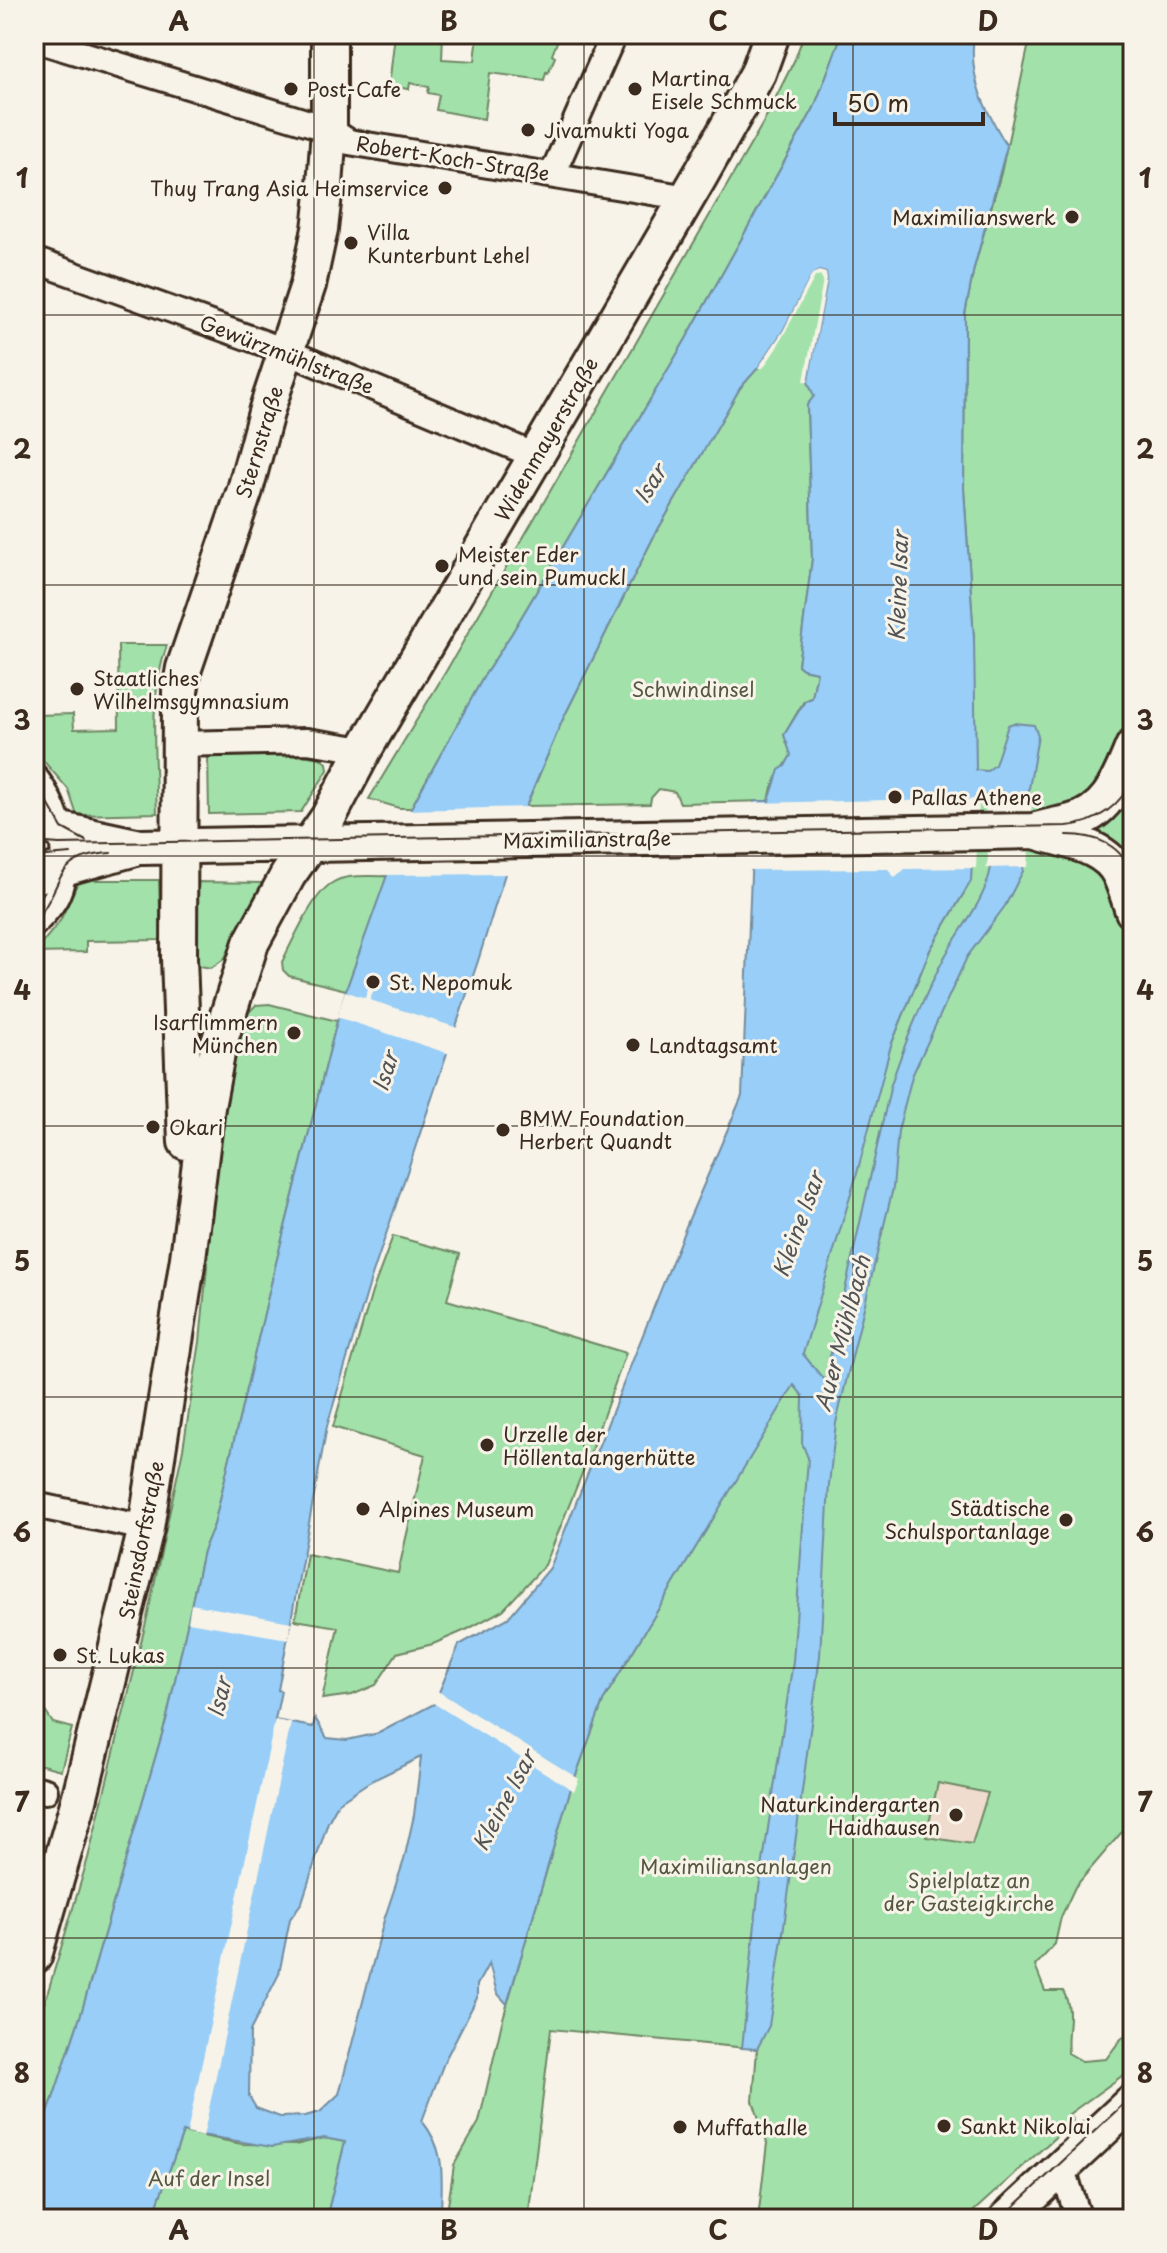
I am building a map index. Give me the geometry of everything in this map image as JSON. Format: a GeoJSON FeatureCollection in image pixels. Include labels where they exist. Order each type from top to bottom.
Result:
{"type":"FeatureCollection","features":[{"type":"Feature","properties":{"kind":"main road","name":"Sternstraße"},"geometry":{"type":"LineString","coordinates":[[179,846],[178,744],[184,668],[245,490],[267,409],[308,285],[320,229],[329,129],[329,34]]}},
{"type":"Feature","properties":{"kind":"main road","name":"Widenmayerstraße"},"geometry":{"type":"LineString","coordinates":[[237,983],[251,943],[288,875],[312,843],[688,198],[758,73],[772,34]]}},
{"type":"Feature","properties":{"kind":"main road"},"geometry":{"type":"LineString","coordinates":[[1043,831],[1091,815],[1104,804],[1117,785],[1133,747]]}},
{"type":"Feature","properties":{"kind":"main road","name":"Maximilianstraße"},"geometry":{"type":"LineString","coordinates":[[47,826],[141,847],[1043,831]]}},
{"type":"Feature","properties":{"kind":"main road"},"geometry":{"type":"LineString","coordinates":[[1043,831],[1109,860],[1119,872],[1133,911]]}},
{"type":"Feature","properties":{"kind":"main road","name":"Steinsdorfstraße"},"geometry":{"type":"LineString","coordinates":[[179,846],[179,958],[188,1258]]}},
{"type":"Feature","properties":{"kind":"main road","name":"Maximilianstraße"},"geometry":{"type":"LineString","coordinates":[[48,872],[141,847]]}},
{"type":"Feature","properties":{"kind":"main road"},"geometry":{"type":"LineString","coordinates":[[179,958],[190,972],[198,976],[237,983]]}},
{"type":"Feature","properties":{"kind":"main road","name":"Steinsdorfstraße"},"geometry":{"type":"LineString","coordinates":[[34,1956],[79,1800],[146,1528],[188,1258],[207,1107],[219,1043],[237,983]]}},
{"type":"Feature","properties":{"kind":"main road"},"geometry":{"type":"LineString","coordinates":[[1007,2219],[1133,2101]]}},
{"type":"Feature","properties":{"kind":"street"},"geometry":{"type":"LineString","coordinates":[[552,175],[614,34]]}},
{"type":"Feature","properties":{"kind":"street","name":"Robert-Koch-Straße"},"geometry":{"type":"LineString","coordinates":[[38,43],[329,129],[349,142],[688,198]]}},
{"type":"Feature","properties":{"kind":"street","name":"Gewürzmühlstraße"},"geometry":{"type":"LineString","coordinates":[[34,260],[288,352],[536,456]]}},
{"type":"Feature","properties":{"kind":"street"},"geometry":{"type":"LineString","coordinates":[[178,744],[307,741],[364,750]]}},
{"type":"Feature","properties":{"kind":"street"},"geometry":{"type":"LineString","coordinates":[[34,776],[48,799],[48,872],[58,892],[34,924]]}},
{"type":"Feature","properties":{"kind":"street"},"geometry":{"type":"LineString","coordinates":[[34,1505],[146,1528]]}},
{"type":"Feature","properties":{"kind":"street"},"geometry":{"type":"LineString","coordinates":[[1062,2167],[1079,2219]]}},
{"type":"Feature","properties":{"kind":"shaded area","name":"Naturkindergarten Haidhausen"},"geometry":{"type":"Polygon","coordinates":[[[938,1783],[989,1793],[972,1844],[926,1837],[938,1783]]]}},
{"type":"Feature","properties":{"kind":"green space"},"geometry":{"type":"Polygon","coordinates":[[[395,34],[443,34],[442,59],[475,61],[478,34],[529,37],[530,34],[560,34],[552,55],[555,57],[544,80],[490,73],[484,119],[436,110],[439,95],[428,93],[429,87],[410,83],[409,89],[389,86],[395,34]]]}},
{"type":"Feature","properties":{"kind":"green space"},"geometry":{"type":"Polygon","coordinates":[[[804,34],[842,34],[814,108],[686,339],[484,676],[411,808],[399,808],[369,799],[763,123],[804,34]]]}},
{"type":"Feature","properties":{"kind":"green space","name":"Maximiliansanlagen"},"geometry":{"type":"Polygon","coordinates":[[[1031,34],[1133,34],[1133,1819],[1075,1887],[1061,1917],[1055,1944],[1035,1966],[1045,1991],[1063,1991],[1067,1999],[1068,2053],[1082,2061],[1106,2059],[1121,2039],[1133,2031],[1133,2068],[1069,2114],[1073,2121],[965,2219],[758,2219],[767,2143],[753,2101],[757,2049],[551,2029],[528,2219],[446,2219],[454,2165],[479,2122],[502,2022],[570,1791],[604,1699],[715,1515],[876,1096],[891,1045],[930,950],[971,881],[974,639],[964,489],[965,314],[974,268],[1001,173],[1031,34]],[[938,1783],[926,1837],[972,1844],[988,1793],[938,1783]]]}},
{"type":"Feature","properties":{"kind":"green space","name":"Schwindinsel"},"geometry":{"type":"Polygon","coordinates":[[[819,271],[827,280],[814,397],[807,405],[812,559],[798,665],[817,672],[812,698],[804,701],[784,735],[792,754],[772,787],[769,801],[680,803],[675,792],[659,789],[650,804],[526,806],[562,721],[653,538],[740,388],[758,368],[812,274],[819,271]]]}},
{"type":"Feature","properties":{"kind":"green space"},"geometry":{"type":"Polygon","coordinates":[[[118,645],[167,645],[155,707],[157,813],[77,815],[68,789],[34,750],[34,715],[73,714],[74,729],[119,728],[118,645]]]}},
{"type":"Feature","properties":{"kind":"green space"},"geometry":{"type":"Polygon","coordinates":[[[302,755],[320,758],[327,763],[328,770],[301,812],[209,814],[208,757],[302,755]]]}},
{"type":"Feature","properties":{"kind":"green space"},"geometry":{"type":"Polygon","coordinates":[[[387,876],[346,990],[289,976],[283,970],[282,962],[297,931],[325,889],[344,878],[387,876]]]}},
{"type":"Feature","properties":{"kind":"green space"},"geometry":{"type":"Polygon","coordinates":[[[79,880],[159,880],[161,940],[86,941],[86,952],[34,953],[60,921],[79,880]]]}},
{"type":"Feature","properties":{"kind":"green space"},"geometry":{"type":"Polygon","coordinates":[[[196,882],[267,883],[224,959],[211,968],[200,966],[196,961],[196,882]]]}},
{"type":"Feature","properties":{"kind":"green space"},"geometry":{"type":"Polygon","coordinates":[[[269,1004],[337,1021],[214,1525],[203,1551],[167,1717],[81,2014],[34,2156],[34,2038],[88,1858],[147,1618],[183,1449],[200,1342],[222,1105],[248,1013],[256,1005],[269,1004]]]}},
{"type":"Feature","properties":{"kind":"green space"},"geometry":{"type":"Polygon","coordinates":[[[393,1236],[460,1254],[447,1300],[626,1353],[545,1565],[503,1610],[433,1644],[397,1653],[376,1685],[352,1695],[322,1699],[338,1627],[295,1620],[307,1554],[398,1573],[425,1455],[333,1427],[372,1292],[393,1236]]]}},
{"type":"Feature","properties":{"kind":"green space"},"geometry":{"type":"Polygon","coordinates":[[[34,1703],[40,1704],[53,1723],[72,1728],[61,1770],[34,1763],[34,1703]]]}},
{"type":"Feature","properties":{"kind":"green space","name":"Auf der Insel"},"geometry":{"type":"Polygon","coordinates":[[[183,2132],[242,2144],[295,2145],[324,2138],[345,2142],[326,2219],[152,2219],[183,2132]]]}},
{"type":"Feature","properties":{"kind":"water"},"geometry":{"type":"Polygon","coordinates":[[[842,34],[974,34],[974,65],[980,93],[1007,146],[974,268],[965,314],[964,489],[974,639],[976,770],[987,771],[995,765],[1008,725],[1034,725],[1038,735],[1028,795],[1023,871],[1005,906],[967,957],[912,1076],[898,1131],[893,1188],[836,1423],[829,1484],[820,1656],[769,2026],[757,2049],[742,2048],[758,1895],[793,1661],[808,1458],[802,1443],[803,1396],[794,1385],[604,1699],[570,1791],[507,2004],[497,1993],[489,1963],[477,1985],[477,1998],[445,2060],[422,2121],[436,2144],[439,2156],[441,2219],[326,2219],[345,2142],[324,2138],[272,2147],[183,2132],[152,2219],[34,2219],[34,2156],[81,2014],[167,1717],[203,1551],[214,1525],[335,1029],[411,808],[484,676],[686,339],[814,108],[842,34]],[[819,271],[812,275],[783,331],[740,388],[653,538],[562,721],[526,806],[478,961],[371,1279],[327,1426],[275,1720],[313,1727],[315,1718],[327,1738],[347,1740],[379,1733],[434,1704],[459,1645],[508,1618],[550,1568],[689,1219],[742,1096],[754,801],[769,801],[779,770],[791,755],[784,735],[805,701],[812,698],[817,672],[798,665],[812,559],[807,405],[814,396],[808,382],[827,280],[826,273],[819,271]],[[988,795],[975,797],[971,881],[930,950],[891,1045],[856,1177],[803,1354],[824,1380],[829,1377],[828,1366],[891,1084],[929,988],[981,898],[989,876],[993,846],[988,795]],[[421,1757],[369,1782],[339,1802],[328,1822],[302,1902],[290,1919],[279,1974],[250,2031],[249,2096],[256,2108],[280,2117],[320,2112],[339,2094],[384,1920],[404,1860],[414,1815],[421,1757]]]}},
{"type":"Feature","properties":{"kind":"pier"},"geometry":{"type":"Polygon","coordinates":[[[819,271],[826,273],[827,280],[808,382],[804,381],[823,280],[820,275],[815,277],[776,349],[763,368],[758,368],[783,331],[812,274],[819,271]]]}},
{"type":"Feature","properties":{"kind":"pier"},"geometry":{"type":"Polygon","coordinates":[[[896,792],[902,801],[1032,798],[1028,867],[986,868],[985,800],[979,800],[976,868],[905,869],[895,878],[888,869],[747,870],[750,803],[888,800],[896,792]]]}},
{"type":"Feature","properties":{"kind":"pier"},"geometry":{"type":"Polygon","coordinates":[[[529,807],[509,874],[383,875],[406,810],[529,807]]]}},
{"type":"Feature","properties":{"kind":"pier"},"geometry":{"type":"Polygon","coordinates":[[[371,980],[376,982],[370,1000],[458,1028],[450,1054],[337,1017],[345,991],[365,998],[371,980]]]}},
{"type":"Feature","properties":{"kind":"pier"},"geometry":{"type":"Polygon","coordinates":[[[191,1604],[291,1622],[288,1639],[188,1622],[191,1604]]]}},
{"type":"Feature","properties":{"kind":"pier"},"geometry":{"type":"Polygon","coordinates":[[[436,1690],[579,1779],[574,1791],[430,1701],[436,1690]]]}},
{"type":"Feature","properties":{"kind":"pier"},"geometry":{"type":"Polygon","coordinates":[[[275,1720],[291,1723],[203,2137],[187,2133],[275,1720]]]}},
{"type":"Feature","properties":{"kind":"tram line"},"geometry":{"type":"LineString","coordinates":[[34,842],[1067,826],[1088,821],[1107,811],[1122,796],[1133,777]]}},
{"type":"Feature","properties":{"kind":"tram line"},"geometry":{"type":"LineString","coordinates":[[34,779],[62,828],[86,841]]}},
{"type":"Feature","properties":{"kind":"tram line"},"geometry":{"type":"LineString","coordinates":[[1067,835],[1089,837],[1107,844],[1122,856],[1133,875]]}},
{"type":"Feature","properties":{"kind":"tram line"},"geometry":{"type":"LineString","coordinates":[[34,922],[68,867],[91,856],[111,853]]}},
{"type":"Feature","properties":{"kind":"tram line"},"geometry":{"type":"LineString","coordinates":[[34,857],[71,854]]}},
{"type":"Feature","properties":{"kind":"tram line"},"geometry":{"type":"LineString","coordinates":[[1001,2219],[1133,2095]]}},
{"type":"Feature","properties":{"kind":"place","name":"Post-Cafe"},"geometry":{"type":"Point","coordinates":[291,89]}},
{"type":"Feature","properties":{"kind":"place","name":"Martina Eisele Schmuck"},"geometry":{"type":"Point","coordinates":[635,89]}},
{"type":"Feature","properties":{"kind":"place","name":"Jivamukti Yoga"},"geometry":{"type":"Point","coordinates":[528,130]}},
{"type":"Feature","properties":{"kind":"place","name":"Thuy Trang Asia Heimservice"},"geometry":{"type":"Point","coordinates":[445,188]}},
{"type":"Feature","properties":{"kind":"place","name":"Maximilianswerk"},"geometry":{"type":"Point","coordinates":[1072,217]}},
{"type":"Feature","properties":{"kind":"place","name":"Villa Kunterbunt Lehel"},"geometry":{"type":"Point","coordinates":[351,243]}},
{"type":"Feature","properties":{"kind":"place","name":"Meister Eder und sein Pumuckl"},"geometry":{"type":"Point","coordinates":[442,566]}},
{"type":"Feature","properties":{"kind":"place","name":"Staatliches Wilhelmsgymnasium"},"geometry":{"type":"Point","coordinates":[77,689]}},
{"type":"Feature","properties":{"kind":"place","name":"Pallas Athene"},"geometry":{"type":"Point","coordinates":[895,797]}},
{"type":"Feature","properties":{"kind":"place","name":"St. Nepomuk"},"geometry":{"type":"Point","coordinates":[373,982]}},
{"type":"Feature","properties":{"kind":"place","name":"Isarflimmern München"},"geometry":{"type":"Point","coordinates":[294,1033]}},
{"type":"Feature","properties":{"kind":"place","name":"Landtagsamt"},"geometry":{"type":"Point","coordinates":[633,1045]}},
{"type":"Feature","properties":{"kind":"place","name":"Okari"},"geometry":{"type":"Point","coordinates":[153,1127]}},
{"type":"Feature","properties":{"kind":"place","name":"BMW Foundation Herbert Quandt"},"geometry":{"type":"Point","coordinates":[503,1130]}},
{"type":"Feature","properties":{"kind":"place","name":"Urzelle der Höllentalangerhütte"},"geometry":{"type":"Point","coordinates":[487,1445]}},
{"type":"Feature","properties":{"kind":"place","name":"Alpines Museum"},"geometry":{"type":"Point","coordinates":[363,1509]}},
{"type":"Feature","properties":{"kind":"place","name":"Städtische Schulsportanlage"},"geometry":{"type":"Point","coordinates":[1066,1520]}},
{"type":"Feature","properties":{"kind":"place","name":"St. Lukas"},"geometry":{"type":"Point","coordinates":[60,1655]}},
{"type":"Feature","properties":{"kind":"place","name":"Naturkindergarten Haidhausen"},"geometry":{"type":"Point","coordinates":[956,1815]}},
{"type":"Feature","properties":{"kind":"place","name":"Sankt Nikolai"},"geometry":{"type":"Point","coordinates":[944,2126]}},
{"type":"Feature","properties":{"kind":"place","name":"Muffathalle"},"geometry":{"type":"Point","coordinates":[680,2127]}},
{"type":"Feature","properties":{"kind":"water label","name":"Isar"},"geometry":{"type":"Point","coordinates":[649,483]}},
{"type":"Feature","properties":{"kind":"water label","name":"Kleine Isar"},"geometry":{"type":"Point","coordinates":[897,586]}},
{"type":"Feature","properties":{"kind":"water label","name":"Isar"},"geometry":{"type":"Point","coordinates":[384,1071]}},
{"type":"Feature","properties":{"kind":"water label","name":"Kleine Isar"},"geometry":{"type":"Point","coordinates":[797,1224]}},
{"type":"Feature","properties":{"kind":"water label","name":"Auer Mühlbach"},"geometry":{"type":"Point","coordinates":[841,1333]}},
{"type":"Feature","properties":{"kind":"water label","name":"Isar"},"geometry":{"type":"Point","coordinates":[218,1697]}},
{"type":"Feature","properties":{"kind":"water label","name":"Kleine Isar"},"geometry":{"type":"Point","coordinates":[503,1800]}},
{"type":"Feature","properties":{"kind":"park label","name":"Spielplatz an der Gasteigkirche"},"geometry":{"type":"Point","coordinates":[969,1892]}}]}
